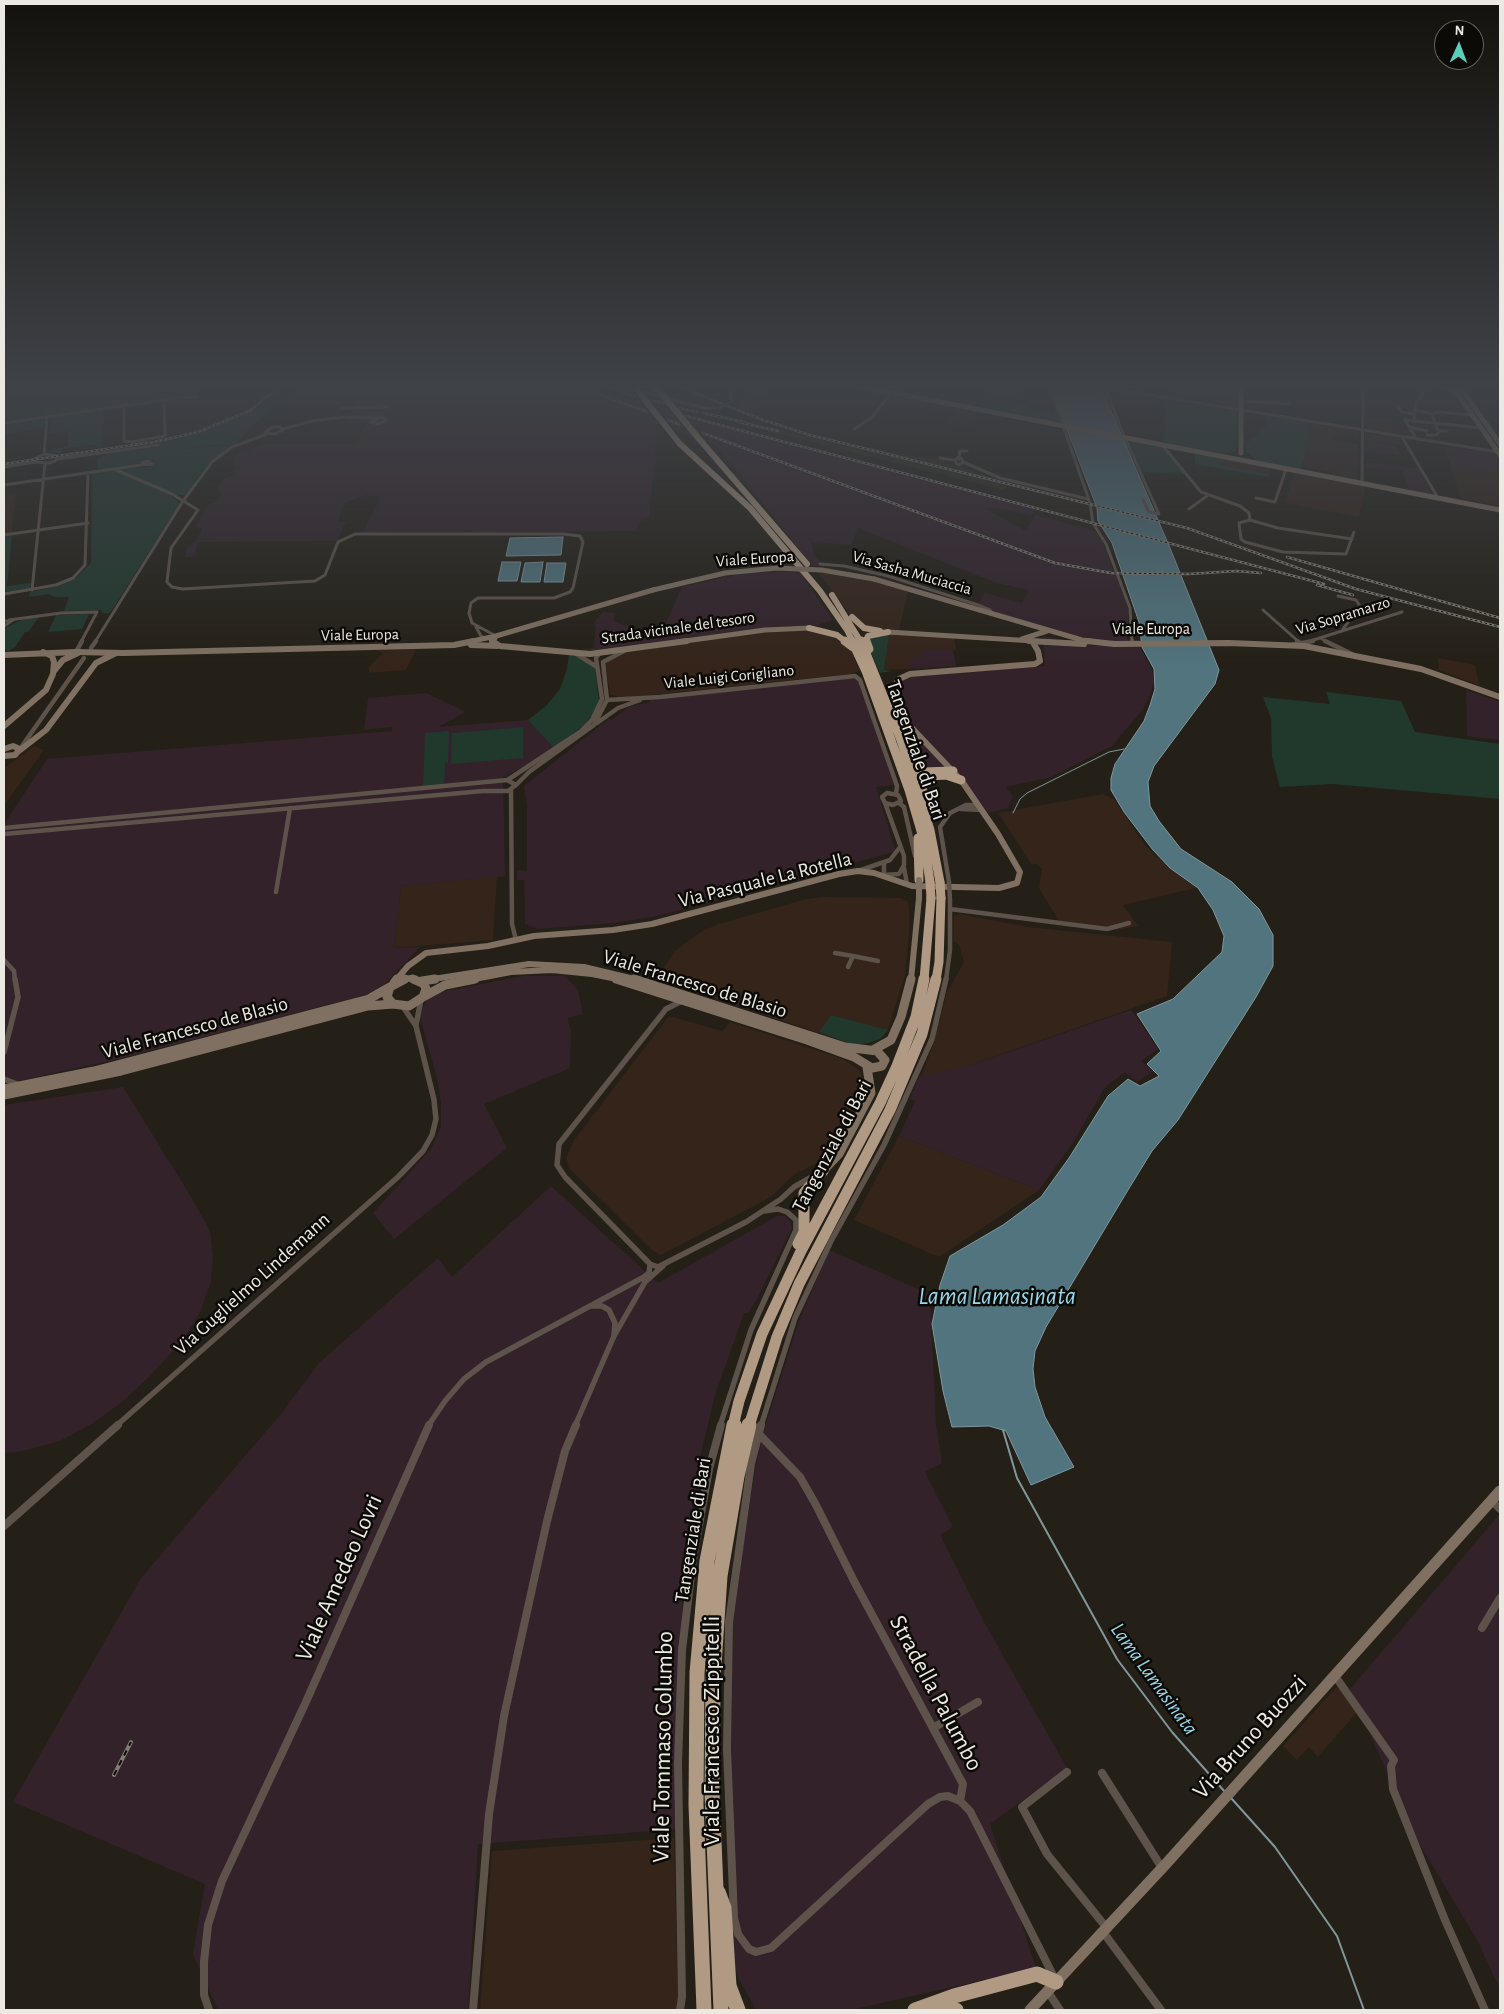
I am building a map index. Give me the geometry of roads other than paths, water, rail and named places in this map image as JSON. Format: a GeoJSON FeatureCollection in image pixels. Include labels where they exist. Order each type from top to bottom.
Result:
{"type":"FeatureCollection","features":[{"type":"Feature","properties":{"kind":"highway","name":"Tangenziale di Bari"},"geometry":{"type":"LineString","coordinates":[[704,2010],[700,1950],[696,1709],[699,1640],[707,1561],[722,1472],[739,1401],[762,1334],[786,1282],[898,1066],[916,1017],[925,976],[930,931],[940,882],[930,830],[919,807],[862,660],[835,604],[750,508],[718,479]]}},
{"type":"Feature","properties":{"kind":"highway","name":"Tangenziale di Bari"},"geometry":{"type":"LineString","coordinates":[[734,479],[780,531],[861,641],[901,740],[919,807]]}},
{"type":"Feature","properties":{"kind":"highway"},"geometry":{"type":"LineString","coordinates":[[809,628],[825,627],[832,624],[835,619],[835,604]]}},
{"type":"Feature","properties":{"kind":"highway"},"geometry":{"type":"LineString","coordinates":[[835,604],[858,624],[871,630],[888,632]]}},
{"type":"Feature","properties":{"kind":"highway"},"geometry":{"type":"LineString","coordinates":[[809,628],[828,632],[845,639],[862,660]]}},
{"type":"Feature","properties":{"kind":"highway"},"geometry":{"type":"LineString","coordinates":[[879,684],[879,672],[866,641],[870,635],[888,632]]}},
{"type":"Feature","properties":{"kind":"highway"},"geometry":{"type":"LineString","coordinates":[[901,740],[916,768],[932,774],[947,772],[961,780]]}},
{"type":"Feature","properties":{"kind":"highway"},"geometry":{"type":"LineString","coordinates":[[945,762],[947,772]]}},
{"type":"Feature","properties":{"kind":"highway"},"geometry":{"type":"LineString","coordinates":[[919,880],[919,843],[913,818],[924,797],[921,787],[924,780],[930,776],[947,772]]}},
{"type":"Feature","properties":{"kind":"highway","name":"Tangenziale di Bari"},"geometry":{"type":"LineString","coordinates":[[722,1948],[724,1908],[715,1883],[712,1758],[714,1643],[724,1549],[737,1476],[754,1404],[777,1337],[799,1284],[890,1110],[922,1034],[934,994],[939,962],[936,899]]}},
{"type":"Feature","properties":{"kind":"highway"},"geometry":{"type":"LineString","coordinates":[[786,1282],[785,1270],[804,1232],[804,1193],[823,1172]]}},
{"type":"Feature","properties":{"kind":"highway"},"geometry":{"type":"LineString","coordinates":[[721,2010],[722,1948]]}},
{"type":"Feature","properties":{"kind":"highway"},"geometry":{"type":"LineString","coordinates":[[722,1948],[729,1986],[738,2010]]}},
{"type":"Feature","properties":{"kind":"highway"},"geometry":{"type":"LineString","coordinates":[[915,2010],[934,2005],[954,1996],[1037,1974],[1052,1986]]}},
{"type":"Feature","properties":{"kind":"highway"},"geometry":{"type":"LineString","coordinates":[[934,2005],[950,2006],[956,2010]]}},
{"type":"Feature","properties":{"kind":"main road"},"geometry":{"type":"LineString","coordinates":[[1337,479],[1500,510]]}},
{"type":"Feature","properties":{"kind":"main road","name":"Viale Europa"},"geometry":{"type":"LineString","coordinates":[[4,654],[454,645],[513,632],[653,590],[725,573],[777,568],[822,570],[874,578],[1082,640],[1114,644],[1211,643],[1291,645],[1352,654],[1438,673],[1500,696]]}},
{"type":"Feature","properties":{"kind":"main road"},"geometry":{"type":"LineString","coordinates":[[945,762],[905,719],[893,692],[897,681],[910,674],[1035,664],[1040,662],[1032,629],[1025,624]]}},
{"type":"Feature","properties":{"kind":"main road","name":"Strada vicinale del tesoro"},"geometry":{"type":"LineString","coordinates":[[520,647],[598,654],[765,630],[809,628]]}},
{"type":"Feature","properties":{"kind":"main road"},"geometry":{"type":"LineString","coordinates":[[1036,641],[1047,638],[1049,631]]}},
{"type":"Feature","properties":{"kind":"main road"},"geometry":{"type":"LineString","coordinates":[[510,644],[509,637],[513,632]]}},
{"type":"Feature","properties":{"kind":"main road"},"geometry":{"type":"LineString","coordinates":[[888,632],[1114,644]]}},
{"type":"Feature","properties":{"kind":"main road"},"geometry":{"type":"LineString","coordinates":[[500,646],[492,641],[496,636],[520,647]]}},
{"type":"Feature","properties":{"kind":"main road"},"geometry":{"type":"LineString","coordinates":[[484,639],[493,646]]}},
{"type":"Feature","properties":{"kind":"main road"},"geometry":{"type":"LineString","coordinates":[[454,645],[520,647]]}},
{"type":"Feature","properties":{"kind":"main road"},"geometry":{"type":"LineString","coordinates":[[43,652],[52,656],[53,674]]}},
{"type":"Feature","properties":{"kind":"main road"},"geometry":{"type":"LineString","coordinates":[[4,726],[42,695],[63,660],[84,652],[94,656],[96,660],[88,674]]}},
{"type":"Feature","properties":{"kind":"main road"},"geometry":{"type":"LineString","coordinates":[[4,756],[10,756],[46,730],[101,659],[120,653]]}},
{"type":"Feature","properties":{"kind":"main road"},"geometry":{"type":"LineString","coordinates":[[4,750],[18,749]]}},
{"type":"Feature","properties":{"kind":"main road"},"geometry":{"type":"LineString","coordinates":[[4,763],[18,749]]}},
{"type":"Feature","properties":{"kind":"main road","name":"Via Pasquale La Rotella"},"geometry":{"type":"LineString","coordinates":[[417,958],[426,953],[652,924],[839,874],[858,871],[884,876],[907,884],[999,888],[1017,882],[1020,877],[1017,866],[981,807],[961,780]]}},
{"type":"Feature","properties":{"kind":"main road"},"geometry":{"type":"LineString","coordinates":[[823,1172],[839,1154],[870,1093],[862,1058],[870,1051],[891,1040],[901,1016],[936,899],[919,880]]}},
{"type":"Feature","properties":{"kind":"main road"},"geometry":{"type":"LineString","coordinates":[[417,958],[412,968],[426,989],[422,999],[402,1007],[393,1004],[387,996],[392,985],[417,958]]}},
{"type":"Feature","properties":{"kind":"main road","name":"Viale Francesco de Blasio"},"geometry":{"type":"LineString","coordinates":[[420,980],[534,964],[584,967],[811,1037],[870,1051]]}},
{"type":"Feature","properties":{"kind":"main road","name":"Viale Francesco de Blasio"},"geometry":{"type":"LineString","coordinates":[[422,999],[445,986],[511,972],[552,970],[627,979]]}},
{"type":"Feature","properties":{"kind":"main road"},"geometry":{"type":"LineString","coordinates":[[392,985],[405,978],[420,980]]}},
{"type":"Feature","properties":{"kind":"main road","name":"Viale Francesco de Blasio"},"geometry":{"type":"LineString","coordinates":[[4,1089],[102,1069],[369,999],[392,985]]}},
{"type":"Feature","properties":{"kind":"main road","name":"Viale Francesco de Blasio"},"geometry":{"type":"LineString","coordinates":[[654,988],[685,1001],[840,1052],[865,1065]]}},
{"type":"Feature","properties":{"kind":"main road","name":"Viale Francesco de Blasio"},"geometry":{"type":"LineString","coordinates":[[4,1095],[121,1071],[368,1006],[393,1004]]}},
{"type":"Feature","properties":{"kind":"main road"},"geometry":{"type":"LineString","coordinates":[[865,1065],[877,1068],[884,1063],[881,1053],[870,1051]]}},
{"type":"Feature","properties":{"kind":"main road","name":"Via Bruno Buozzi"},"geometry":{"type":"LineString","coordinates":[[1030,2010],[1164,1867],[1500,1491]]}},
{"type":"Feature","properties":{"kind":"street"},"geometry":{"type":"LineString","coordinates":[[4,485],[42,479],[32,590]]}},
{"type":"Feature","properties":{"kind":"street"},"geometry":{"type":"LineString","coordinates":[[4,594],[66,582],[82,569],[87,561],[88,479]]}},
{"type":"Feature","properties":{"kind":"street"},"geometry":{"type":"LineString","coordinates":[[136,479],[198,510],[198,514],[171,548],[167,582],[172,587],[183,589],[315,581],[325,575],[338,542],[355,534],[563,534],[580,536],[583,539],[573,588],[570,592],[554,598],[478,598],[472,603],[470,619],[484,639],[487,632]]}},
{"type":"Feature","properties":{"kind":"street"},"geometry":{"type":"LineString","coordinates":[[18,749],[199,479]]}},
{"type":"Feature","properties":{"kind":"street"},"geometry":{"type":"LineString","coordinates":[[1004,479],[1088,499]]}},
{"type":"Feature","properties":{"kind":"street"},"geometry":{"type":"LineString","coordinates":[[1081,479],[1093,523],[1106,544],[1130,608],[1135,644]]}},
{"type":"Feature","properties":{"kind":"street"},"geometry":{"type":"LineString","coordinates":[[1143,479],[1159,514],[1149,512],[1143,500]]}},
{"type":"Feature","properties":{"kind":"street"},"geometry":{"type":"LineString","coordinates":[[1190,479],[1207,496],[1240,506],[1252,516],[1250,520]]}},
{"type":"Feature","properties":{"kind":"street"},"geometry":{"type":"LineString","coordinates":[[1256,498],[1275,502],[1283,479]]}},
{"type":"Feature","properties":{"kind":"street"},"geometry":{"type":"LineString","coordinates":[[1362,479],[1362,484]]}},
{"type":"Feature","properties":{"kind":"street"},"geometry":{"type":"LineString","coordinates":[[1427,479],[1438,498]]}},
{"type":"Feature","properties":{"kind":"street"},"geometry":{"type":"LineString","coordinates":[[1189,509],[1207,496]]}},
{"type":"Feature","properties":{"kind":"street"},"geometry":{"type":"LineString","coordinates":[[1352,539],[1278,528],[1250,520],[1239,523],[1241,539],[1276,551],[1348,554],[1354,532]]}},
{"type":"Feature","properties":{"kind":"street"},"geometry":{"type":"LineString","coordinates":[[4,536],[88,523]]}},
{"type":"Feature","properties":{"kind":"street","name":"Via Sasha Muciaccia"},"geometry":{"type":"LineString","coordinates":[[820,564],[888,576],[978,605],[990,610],[993,614]]}},
{"type":"Feature","properties":{"kind":"street"},"geometry":{"type":"LineString","coordinates":[[1338,596],[1356,600],[1360,606],[1354,618],[1341,631]]}},
{"type":"Feature","properties":{"kind":"street"},"geometry":{"type":"LineString","coordinates":[[1263,610],[1299,642]]}},
{"type":"Feature","properties":{"kind":"street"},"geometry":{"type":"LineString","coordinates":[[4,621],[61,613],[98,612],[84,652]]}},
{"type":"Feature","properties":{"kind":"street","name":"Via Sopramarzo"},"geometry":{"type":"LineString","coordinates":[[1291,645],[1322,639],[1371,620],[1402,612]]}},
{"type":"Feature","properties":{"kind":"street"},"geometry":{"type":"LineString","coordinates":[[4,626],[13,621],[10,620]]}},
{"type":"Feature","properties":{"kind":"street"},"geometry":{"type":"LineString","coordinates":[[477,629],[496,636]]}},
{"type":"Feature","properties":{"kind":"street"},"geometry":{"type":"LineString","coordinates":[[468,642],[477,629]]}},
{"type":"Feature","properties":{"kind":"street"},"geometry":{"type":"LineString","coordinates":[[1322,639],[1352,654]]}},
{"type":"Feature","properties":{"kind":"street"},"geometry":{"type":"LineString","coordinates":[[603,662],[626,651]]}},
{"type":"Feature","properties":{"kind":"street"},"geometry":{"type":"LineString","coordinates":[[572,652],[597,667]]}},
{"type":"Feature","properties":{"kind":"street"},"geometry":{"type":"LineString","coordinates":[[594,725],[606,702],[607,694],[603,662],[598,654]]}},
{"type":"Feature","properties":{"kind":"street"},"geometry":{"type":"LineString","coordinates":[[4,828],[501,782],[534,764],[580,732],[592,720],[602,699],[596,658],[598,654]]}},
{"type":"Feature","properties":{"kind":"street","name":"Viale Luigi Corigliano"},"geometry":{"type":"LineString","coordinates":[[606,702],[854,676],[860,680],[897,786],[896,794]]}},
{"type":"Feature","properties":{"kind":"street"},"geometry":{"type":"LineString","coordinates":[[607,694],[623,699]]}},
{"type":"Feature","properties":{"kind":"street"},"geometry":{"type":"LineString","coordinates":[[4,834],[511,790],[529,772],[618,708],[640,700],[660,697]]}},
{"type":"Feature","properties":{"kind":"street"},"geometry":{"type":"LineString","coordinates":[[606,702],[618,708]]}},
{"type":"Feature","properties":{"kind":"street"},"geometry":{"type":"LineString","coordinates":[[507,780],[512,780],[516,785]]}},
{"type":"Feature","properties":{"kind":"street"},"geometry":{"type":"LineString","coordinates":[[500,790],[498,785],[501,782]]}},
{"type":"Feature","properties":{"kind":"street"},"geometry":{"type":"LineString","coordinates":[[511,790],[512,924],[516,940]]}},
{"type":"Feature","properties":{"kind":"street"},"geometry":{"type":"LineString","coordinates":[[899,803],[900,797],[896,794],[888,793],[883,795],[882,799],[904,856],[907,884]]}},
{"type":"Feature","properties":{"kind":"street"},"geometry":{"type":"LineString","coordinates":[[966,805],[971,794]]}},
{"type":"Feature","properties":{"kind":"street"},"geometry":{"type":"LineString","coordinates":[[885,803],[893,805]]}},
{"type":"Feature","properties":{"kind":"street"},"geometry":{"type":"LineString","coordinates":[[888,811],[893,805],[899,803]]}},
{"type":"Feature","properties":{"kind":"street"},"geometry":{"type":"LineString","coordinates":[[899,803],[904,807],[911,832],[919,880]]}},
{"type":"Feature","properties":{"kind":"street"},"geometry":{"type":"LineString","coordinates":[[940,882],[940,827],[942,820],[950,813],[966,805],[981,807]]}},
{"type":"Feature","properties":{"kind":"street"},"geometry":{"type":"LineString","coordinates":[[958,809],[981,807]]}},
{"type":"Feature","properties":{"kind":"street"},"geometry":{"type":"LineString","coordinates":[[276,892],[290,808]]}},
{"type":"Feature","properties":{"kind":"street"},"geometry":{"type":"LineString","coordinates":[[858,871],[890,860],[900,847]]}},
{"type":"Feature","properties":{"kind":"street"},"geometry":{"type":"LineString","coordinates":[[884,862],[884,876],[899,874],[904,866]]}},
{"type":"Feature","properties":{"kind":"street","name":"Viale Francesco Zippitelli"},"geometry":{"type":"LineString","coordinates":[[936,899],[950,909],[950,950],[946,979],[932,1039],[884,1145],[810,1284],[786,1341],[758,1433],[746,1490],[734,1568],[729,1622],[726,1695],[734,1907],[738,1934],[749,1949],[756,1952],[771,1948],[934,1799],[948,1796],[960,1801]]}},
{"type":"Feature","properties":{"kind":"street"},"geometry":{"type":"LineString","coordinates":[[950,909],[1062,926],[1107,929],[1129,923]]}},
{"type":"Feature","properties":{"kind":"street"},"geometry":{"type":"LineString","coordinates":[[835,953],[878,961]]}},
{"type":"Feature","properties":{"kind":"street"},"geometry":{"type":"LineString","coordinates":[[848,967],[853,956]]}},
{"type":"Feature","properties":{"kind":"street"},"geometry":{"type":"LineString","coordinates":[[4,960],[14,972],[18,997],[4,1052]]}},
{"type":"Feature","properties":{"kind":"street","name":"Via Guglielmo Lindemann"},"geometry":{"type":"LineString","coordinates":[[416,1026],[422,999]]}},
{"type":"Feature","properties":{"kind":"street"},"geometry":{"type":"LineString","coordinates":[[663,1266],[658,1267],[650,1264],[565,1177],[557,1165],[556,1156],[559,1144],[666,1009],[675,1003],[685,1001]]}},
{"type":"Feature","properties":{"kind":"street","name":"Via Guglielmo Lindemann"},"geometry":{"type":"LineString","coordinates":[[4,1526],[398,1177],[423,1151],[432,1135],[436,1119],[416,1026],[402,1007]]}},
{"type":"Feature","properties":{"kind":"street"},"geometry":{"type":"LineString","coordinates":[[4,1079],[10,1083],[27,1085]]}},
{"type":"Feature","properties":{"kind":"street"},"geometry":{"type":"LineString","coordinates":[[473,2010],[490,1814],[504,1716],[527,1606],[565,1451],[614,1336],[645,1282],[663,1266],[764,1211],[794,1187],[823,1172]]}},
{"type":"Feature","properties":{"kind":"street","name":"Viale Tommaso Columbo"},"geometry":{"type":"LineString","coordinates":[[680,2010],[682,1996],[678,1763],[682,1650],[694,1550],[709,1469],[728,1397],[751,1330],[780,1262],[792,1243],[796,1230],[796,1220],[787,1212],[778,1209],[764,1211]]}},
{"type":"Feature","properties":{"kind":"street","name":"Viale Amedeo Lovri"},"geometry":{"type":"LineString","coordinates":[[209,2010],[204,1995],[204,1962],[208,1925],[222,1881],[305,1704],[427,1428],[445,1401],[464,1379],[486,1362],[644,1277],[649,1273],[650,1264]]}},
{"type":"Feature","properties":{"kind":"street"},"geometry":{"type":"LineString","coordinates":[[590,1306],[602,1306],[613,1315],[614,1336]]}},
{"type":"Feature","properties":{"kind":"street","name":"Stradella Palumbo"},"geometry":{"type":"LineString","coordinates":[[758,1433],[800,1477],[963,1784],[960,1801],[970,1811],[977,1823],[1052,1986],[1060,2010]]}},
{"type":"Feature","properties":{"kind":"street"},"geometry":{"type":"LineString","coordinates":[[1491,1501],[1500,1509]]}},
{"type":"Feature","properties":{"kind":"street"},"geometry":{"type":"LineString","coordinates":[[1482,1628],[1500,1598]]}},
{"type":"Feature","properties":{"kind":"street"},"geometry":{"type":"LineString","coordinates":[[1334,1676],[1394,1760],[1391,1766],[1393,1789],[1445,1920],[1485,2010]]}},
{"type":"Feature","properties":{"kind":"street"},"geometry":{"type":"LineString","coordinates":[[933,1728],[978,1702]]}},
{"type":"Feature","properties":{"kind":"street"},"geometry":{"type":"LineString","coordinates":[[1067,1772],[1022,1807],[1047,1854],[1161,2010]]}},
{"type":"Feature","properties":{"kind":"street"},"geometry":{"type":"LineString","coordinates":[[1102,1773],[1164,1867]]}},
{"type":"Feature","properties":{"kind":"water","name":"Lama Lamasinata"},"geometry":{"type":"Polygon","coordinates":[[[1086,479],[1140,479],[1219,670],[1215,684],[1154,766],[1148,782],[1150,806],[1181,849],[1232,882],[1259,909],[1273,935],[1273,966],[1256,997],[1178,1120],[1152,1151],[1046,1327],[1035,1351],[1033,1369],[1035,1387],[1045,1417],[1074,1467],[1031,1485],[1006,1431],[989,1426],[952,1427],[943,1391],[932,1324],[940,1285],[950,1256],[1003,1225],[1041,1197],[1069,1158],[1108,1096],[1128,1079],[1140,1086],[1159,1076],[1147,1064],[1161,1051],[1137,1014],[1173,999],[1222,952],[1224,936],[1213,910],[1198,888],[1170,868],[1153,850],[1124,812],[1111,790],[1111,778],[1115,764],[1144,721],[1155,689],[1154,669],[1142,647],[1139,622],[1112,543],[1098,521],[1097,508],[1086,479]]]}},
{"type":"Feature","properties":{"kind":"water"},"geometry":{"type":"Polygon","coordinates":[[[563,537],[561,555],[506,556],[510,538],[563,537]]]}},
{"type":"Feature","properties":{"kind":"water"},"geometry":{"type":"Polygon","coordinates":[[[502,562],[521,562],[517,581],[498,581],[502,562]]]}},
{"type":"Feature","properties":{"kind":"water"},"geometry":{"type":"Polygon","coordinates":[[[543,562],[540,582],[521,582],[525,563],[543,562]]]}},
{"type":"Feature","properties":{"kind":"water"},"geometry":{"type":"Polygon","coordinates":[[[547,563],[566,563],[563,582],[544,582],[547,563]]]}},
{"type":"Feature","properties":{"kind":"waterway"},"geometry":{"type":"LineString","coordinates":[[1013,813],[1020,799],[1027,793],[1109,752],[1124,749]]}},
{"type":"Feature","properties":{"kind":"waterway","name":"Lama Lamasinata"},"geometry":{"type":"LineString","coordinates":[[1003,1430],[1017,1478],[1117,1659],[1172,1732],[1225,1792]]}},
{"type":"Feature","properties":{"kind":"waterway","name":"Lama Lamasinata"},"geometry":{"type":"LineString","coordinates":[[1231,1798],[1275,1847],[1337,1936],[1364,2010]]}},
{"type":"Feature","properties":{"kind":"railway"},"geometry":{"type":"LineString","coordinates":[[828,479],[1055,563],[1111,573],[1189,574],[1236,571],[1261,573]]}},
{"type":"Feature","properties":{"kind":"railway"},"geometry":{"type":"LineString","coordinates":[[925,479],[1324,584]]}},
{"type":"Feature","properties":{"kind":"railway"},"geometry":{"type":"LineString","coordinates":[[988,479],[1187,528],[1356,589],[1500,627]]}},
{"type":"Feature","properties":{"kind":"railway"},"geometry":{"type":"LineString","coordinates":[[1287,557],[1500,618]]}},
{"type":"Feature","properties":{"kind":"railway"},"geometry":{"type":"LineString","coordinates":[[1317,585],[1353,595]]}},
{"type":"Feature","properties":{"kind":"railway"},"geometry":{"type":"LineString","coordinates":[[114,1775],[131,1742]]}}]}
